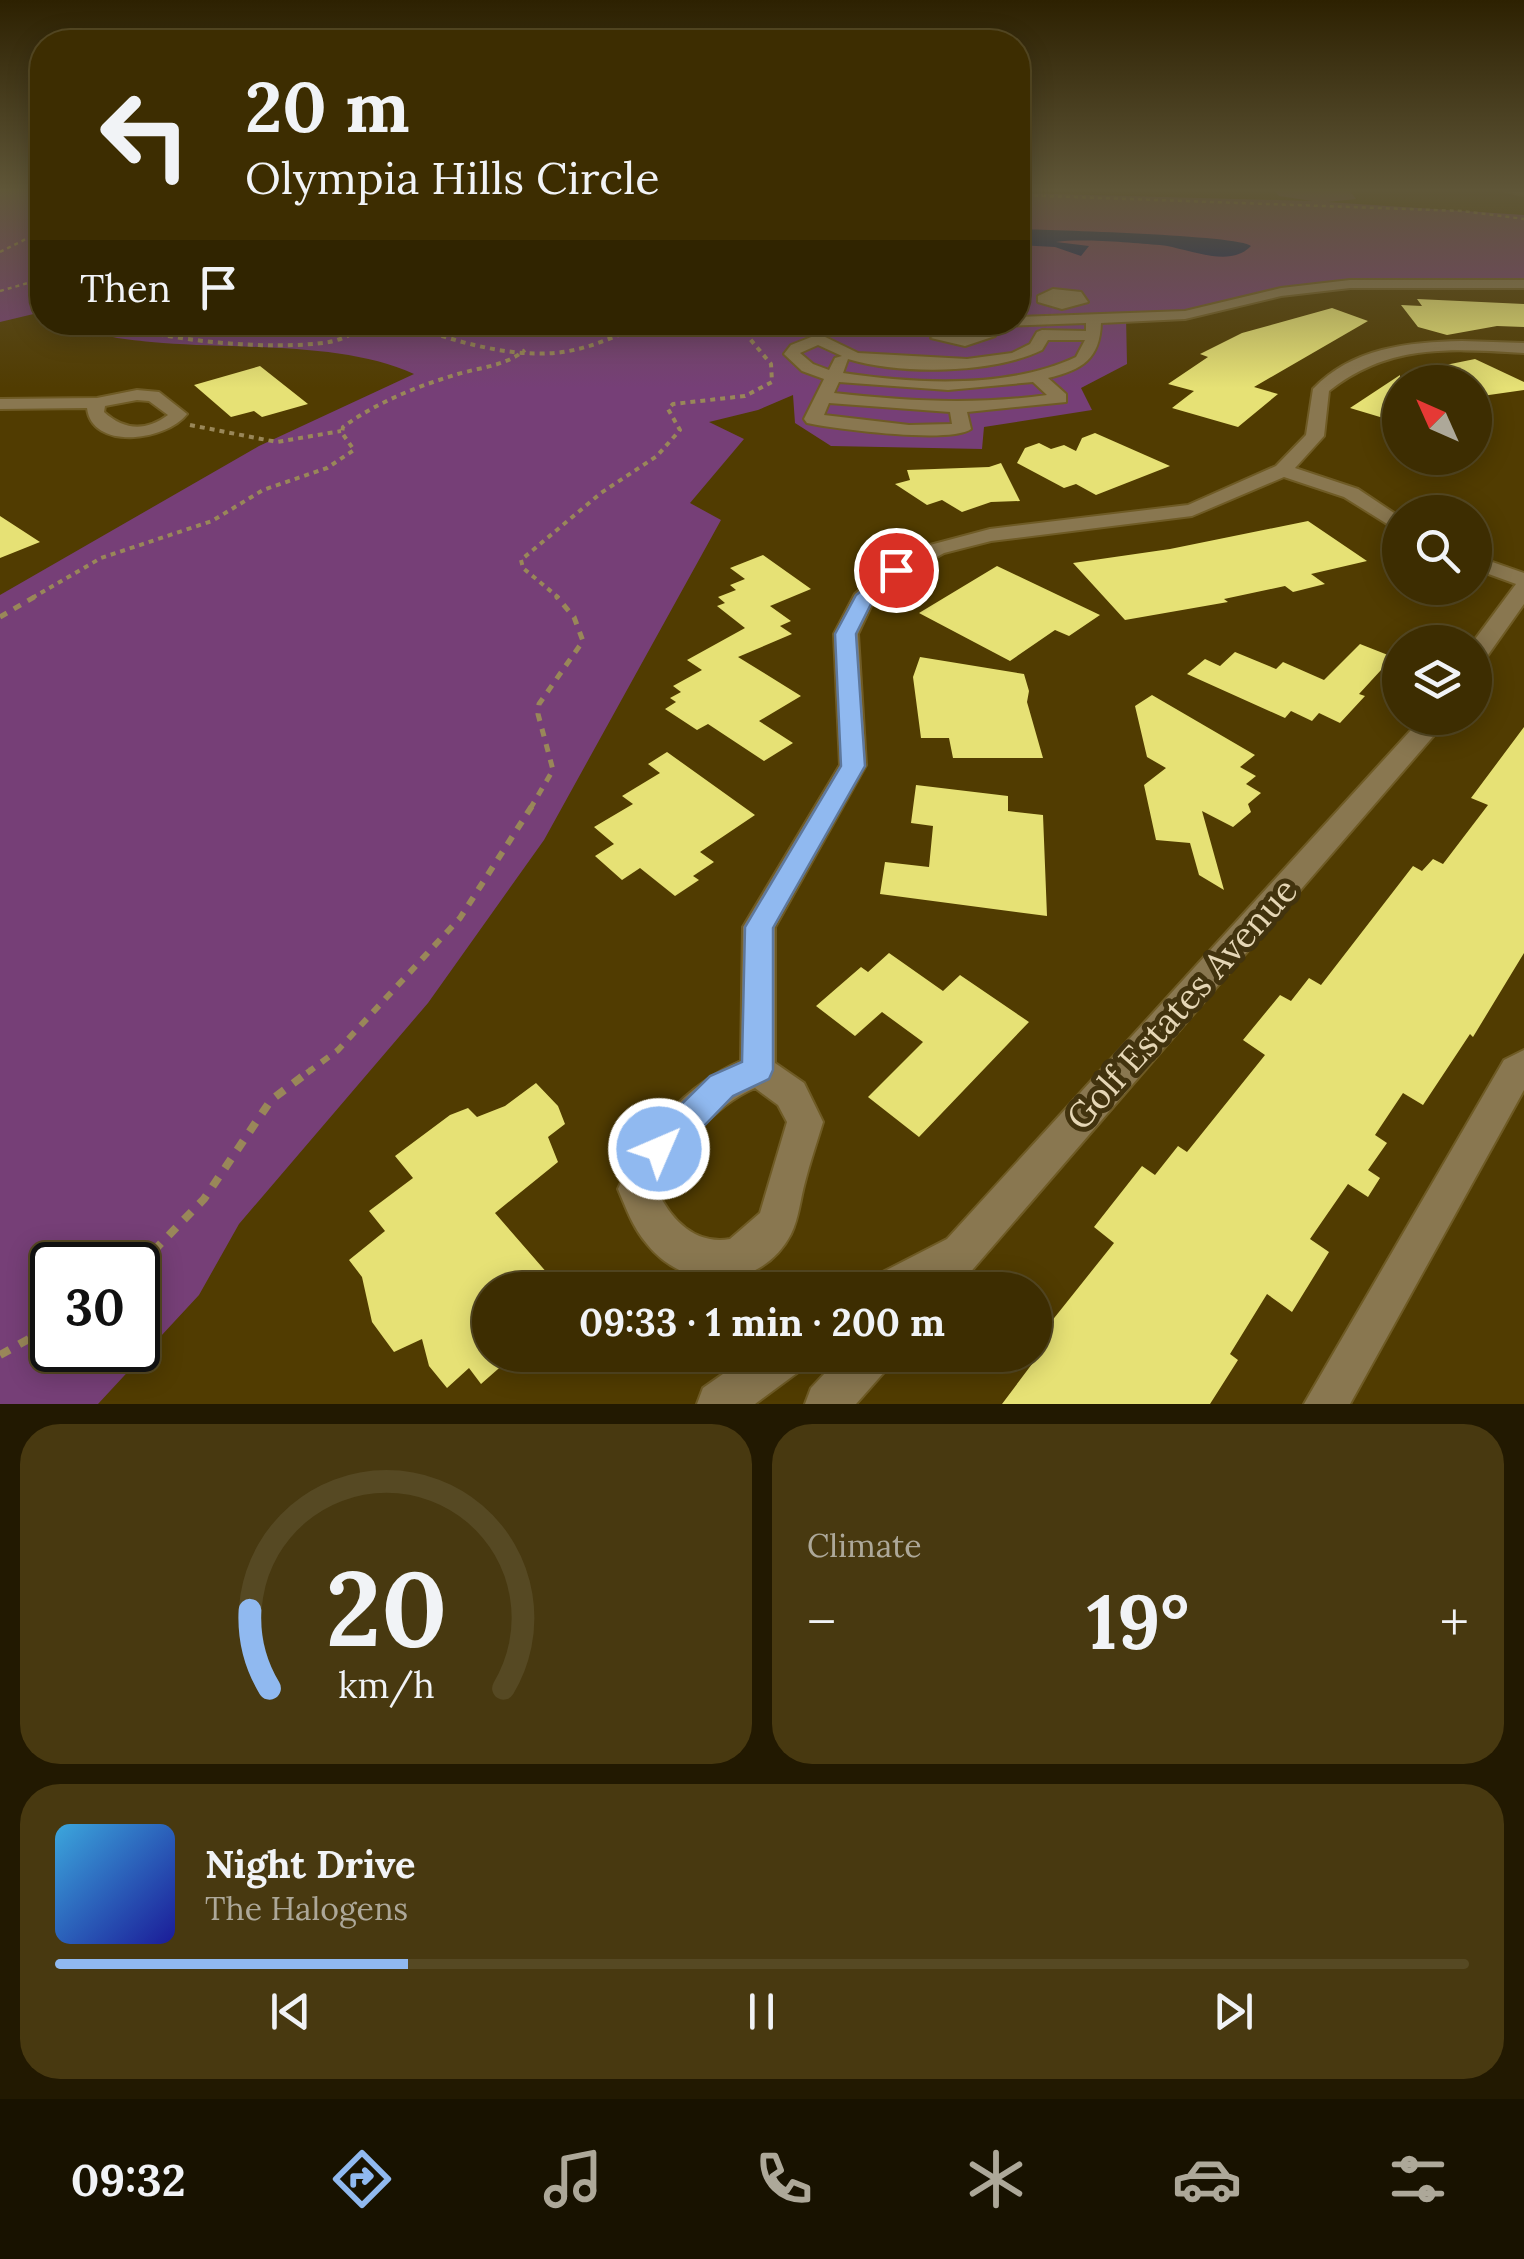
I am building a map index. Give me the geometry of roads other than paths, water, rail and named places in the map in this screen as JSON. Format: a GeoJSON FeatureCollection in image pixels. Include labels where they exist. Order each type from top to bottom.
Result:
{"type":"FeatureCollection","features":[{"type":"Feature","properties":{"kind":"street"},"geometry":{"type":"LineString","coordinates":[[1030,321],[1185,315],[1281,292],[1350,284],[1524,284]]}},
{"type":"Feature","properties":{"kind":"street"},"geometry":{"type":"LineString","coordinates":[[855,357],[818,339],[796,348],[792,354],[810,369],[833,374],[910,383],[978,385],[1037,377],[1082,361],[1091,350],[1088,318],[1068,306],[1082,300],[1059,292],[1030,301]]}},
{"type":"Feature","properties":{"kind":"street"},"geometry":{"type":"LineString","coordinates":[[830,344],[853,335]]}},
{"type":"Feature","properties":{"kind":"street"},"geometry":{"type":"LineString","coordinates":[[896,362],[903,353],[940,338],[958,342],[986,335]]}},
{"type":"Feature","properties":{"kind":"street"},"geometry":{"type":"LineString","coordinates":[[1037,377],[1060,398],[995,407],[957,407],[962,429],[909,430],[812,418],[841,360],[855,357],[967,364],[1016,357],[1037,347],[1042,335],[1092,336]]}},
{"type":"Feature","properties":{"kind":"street"},"geometry":{"type":"LineString","coordinates":[[758,1070],[759,927],[853,766],[846,634],[864,599],[896,570],[937,549],[990,535],[1192,510],[1283,470],[1315,436],[1320,389],[1359,362],[1401,351],[1457,346],[1524,348]]}},
{"type":"Feature","properties":{"kind":"street"},"geometry":{"type":"LineString","coordinates":[[0,404],[97,403],[137,394],[153,396],[178,414],[172,422],[144,432],[114,429],[95,413],[97,403]]}},
{"type":"Feature","properties":{"kind":"street"},"geometry":{"type":"LineString","coordinates":[[1283,470],[1351,493],[1382,514]]}},
{"type":"Feature","properties":{"kind":"street"},"geometry":{"type":"LineString","coordinates":[[1492,568],[1524,580]]}},
{"type":"Feature","properties":{"kind":"street"},"geometry":{"type":"LineString","coordinates":[[1492,633],[1524,588]]}},
{"type":"Feature","properties":{"kind":"street","name":"Golf Estates Avenue"},"geometry":{"type":"LineString","coordinates":[[944,1272],[1421,735]]}},
{"type":"Feature","properties":{"kind":"street"},"geometry":{"type":"LineString","coordinates":[[1326,1404],[1516,1071],[1524,1065]]}},
{"type":"Feature","properties":{"kind":"street"},"geometry":{"type":"LineString","coordinates":[[758,1070],[790,1094],[805,1122],[776,1223],[748,1254],[723,1262],[678,1252],[646,1216],[636,1189],[659,1149],[722,1086],[758,1070]]}},
{"type":"Feature","properties":{"kind":"street"},"geometry":{"type":"LineString","coordinates":[[922,1272],[966,1248]]}},
{"type":"Feature","properties":{"kind":"street"},"geometry":{"type":"LineString","coordinates":[[719,1404],[763,1372]]}},
{"type":"Feature","properties":{"kind":"street"},"geometry":{"type":"LineString","coordinates":[[828,1404],[856,1372]]}}]}
